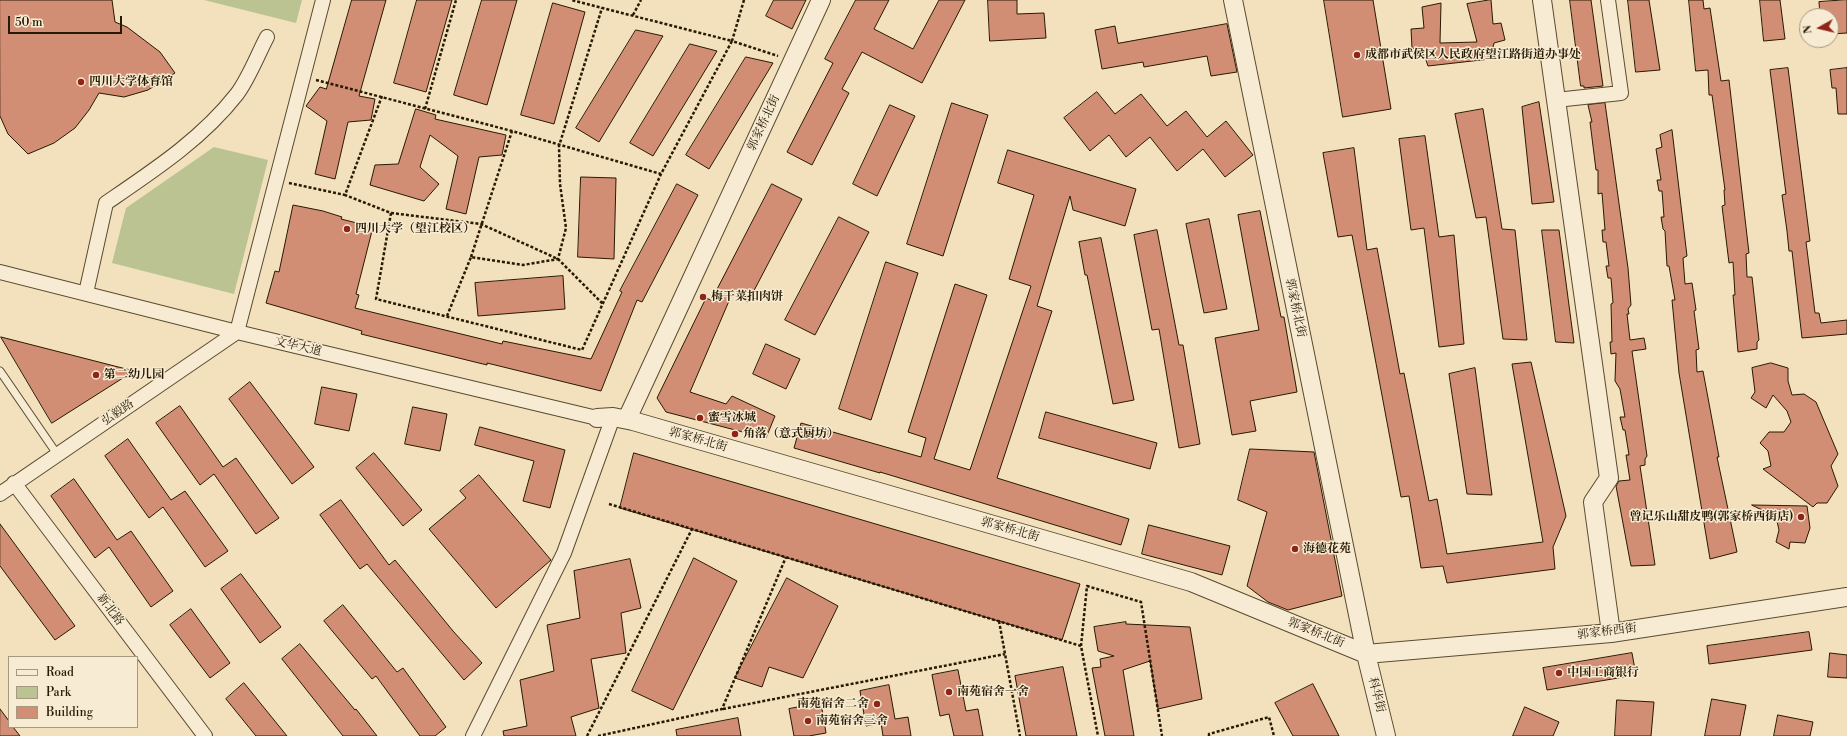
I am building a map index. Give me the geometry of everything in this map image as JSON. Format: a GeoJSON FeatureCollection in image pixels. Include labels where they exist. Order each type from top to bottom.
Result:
{"type":"FeatureCollection","features":[{"type":"Feature","properties":{"kind":"street"},"geometry":{"type":"LineString","coordinates":[[237,332],[323,0]]}},
{"type":"Feature","properties":{"kind":"street","name":"郭家桥北街"},"geometry":{"type":"LineString","coordinates":[[821,0],[612,418],[1191,582],[1366,654]]}},
{"type":"Feature","properties":{"kind":"street","name":"郭家桥北街"},"geometry":{"type":"LineString","coordinates":[[1232,0],[1366,654]]}},
{"type":"Feature","properties":{"kind":"street"},"geometry":{"type":"LineString","coordinates":[[1542,0],[1609,478],[1593,502],[1611,632]]}},
{"type":"Feature","properties":{"kind":"street"},"geometry":{"type":"LineString","coordinates":[[1556,100],[1622,93],[1608,0]]}},
{"type":"Feature","properties":{"kind":"street"},"geometry":{"type":"LineString","coordinates":[[86,293],[106,203],[173,156],[215,120],[238,92],[267,37]]}},
{"type":"Feature","properties":{"kind":"street","name":"文华大道"},"geometry":{"type":"LineString","coordinates":[[0,272],[237,332],[612,418]]}},
{"type":"Feature","properties":{"kind":"street","name":"弘毅路"},"geometry":{"type":"LineString","coordinates":[[0,494],[237,332]]}},
{"type":"Feature","properties":{"kind":"street"},"geometry":{"type":"LineString","coordinates":[[473,736],[564,553],[612,418]]}},
{"type":"Feature","properties":{"kind":"street","name":"新北路"},"geometry":{"type":"LineString","coordinates":[[14,484],[205,736]]}},
{"type":"Feature","properties":{"kind":"street","name":"郭家桥西街"},"geometry":{"type":"LineString","coordinates":[[1366,654],[1611,632],[1847,597]]}},
{"type":"Feature","properties":{"kind":"street","name":"科华街"},"geometry":{"type":"LineString","coordinates":[[1366,654],[1386,736]]}},
{"type":"Feature","properties":{"kind":"lane"},"geometry":{"type":"LineString","coordinates":[[0,370],[57,454]]}},
{"type":"Feature","properties":{"kind":"path"},"geometry":{"type":"LineString","coordinates":[[425,109],[456,0]]}},
{"type":"Feature","properties":{"kind":"path"},"geometry":{"type":"LineString","coordinates":[[571,0],[732,41],[782,57]]}},
{"type":"Feature","properties":{"kind":"path"},"geometry":{"type":"LineString","coordinates":[[633,15],[641,0]]}},
{"type":"Feature","properties":{"kind":"path"},"geometry":{"type":"LineString","coordinates":[[391,213],[376,299],[582,350],[661,174],[732,41],[744,0]]}},
{"type":"Feature","properties":{"kind":"path"},"geometry":{"type":"LineString","coordinates":[[558,260],[566,228],[560,184],[559,146],[602,8]]}},
{"type":"Feature","properties":{"kind":"path"},"geometry":{"type":"LineString","coordinates":[[310,78],[512,131],[559,146],[661,174]]}},
{"type":"Feature","properties":{"kind":"path"},"geometry":{"type":"LineString","coordinates":[[345,195],[382,96]]}},
{"type":"Feature","properties":{"kind":"path"},"geometry":{"type":"LineString","coordinates":[[447,316],[471,256],[512,131]]}},
{"type":"Feature","properties":{"kind":"path"},"geometry":{"type":"LineString","coordinates":[[285,182],[345,195],[391,213],[481,224],[558,260],[603,304]]}},
{"type":"Feature","properties":{"kind":"path"},"geometry":{"type":"LineString","coordinates":[[471,256],[523,265],[558,260]]}},
{"type":"Feature","properties":{"kind":"path"},"geometry":{"type":"LineString","coordinates":[[609,504],[1081,646]]}},
{"type":"Feature","properties":{"kind":"path"},"geometry":{"type":"LineString","coordinates":[[587,736],[692,529]]}},
{"type":"Feature","properties":{"kind":"path"},"geometry":{"type":"LineString","coordinates":[[722,709],[786,557]]}},
{"type":"Feature","properties":{"kind":"path"},"geometry":{"type":"LineString","coordinates":[[1098,736],[1081,646],[1087,586],[1141,602],[1162,736]]}},
{"type":"Feature","properties":{"kind":"path"},"geometry":{"type":"LineString","coordinates":[[999,621],[1020,736]]}},
{"type":"Feature","properties":{"kind":"path"},"geometry":{"type":"LineString","coordinates":[[598,736],[722,709],[1005,654]]}},
{"type":"Feature","properties":{"kind":"path"},"geometry":{"type":"LineString","coordinates":[[1209,736],[1209,734],[1269,717],[1274,736]]}},
{"type":"Feature","properties":{"kind":"green space"},"geometry":{"type":"Polygon","coordinates":[[[204,0],[302,0],[296,23],[204,0]]]}},
{"type":"Feature","properties":{"kind":"green space"},"geometry":{"type":"Polygon","coordinates":[[[214,147],[268,160],[234,294],[112,263],[126,208],[214,147]]]}},
{"type":"Feature","properties":{"kind":"building","name":"四川大学体育馆"},"geometry":{"type":"Polygon","coordinates":[[[0,0],[112,0],[115,22],[127,27],[160,52],[175,73],[148,90],[124,97],[99,93],[89,110],[75,128],[54,143],[28,154],[8,134],[0,116],[0,0]]]}},
{"type":"Feature","properties":{"kind":"building"},"geometry":{"type":"Polygon","coordinates":[[[352,0],[386,0],[359,96],[375,99],[371,120],[348,122],[335,179],[315,174],[327,121],[306,106],[320,87],[326,89],[352,0]]]}},
{"type":"Feature","properties":{"kind":"building"},"geometry":{"type":"Polygon","coordinates":[[[417,0],[452,0],[426,92],[394,83],[417,0]]]}},
{"type":"Feature","properties":{"kind":"building"},"geometry":{"type":"Polygon","coordinates":[[[482,0],[517,0],[487,105],[454,95],[482,0]]]}},
{"type":"Feature","properties":{"kind":"building"},"geometry":{"type":"Polygon","coordinates":[[[774,0],[806,0],[792,29],[766,16],[774,0]]]}},
{"type":"Feature","properties":{"kind":"building"},"geometry":{"type":"Polygon","coordinates":[[[856,0],[889,0],[874,29],[913,49],[939,0],[965,0],[922,83],[862,52],[842,89],[849,93],[812,165],[787,152],[833,63],[825,59],[856,0]]]}},
{"type":"Feature","properties":{"kind":"building"},"geometry":{"type":"Polygon","coordinates":[[[988,0],[1017,0],[1017,14],[1044,13],[1046,38],[990,41],[988,0]]]}},
{"type":"Feature","properties":{"kind":"building","name":"成都市武侯区人民政府望江路街道办事处"},"geometry":{"type":"Polygon","coordinates":[[[1324,0],[1373,0],[1391,109],[1343,117],[1324,0]]]}},
{"type":"Feature","properties":{"kind":"building"},"geometry":{"type":"Polygon","coordinates":[[[1491,0],[1493,24],[1501,23],[1505,40],[1494,43],[1490,59],[1428,66],[1424,54],[1412,48],[1411,29],[1424,28],[1422,7],[1441,3],[1440,43],[1477,42],[1467,4],[1491,0]]]}},
{"type":"Feature","properties":{"kind":"building"},"geometry":{"type":"Polygon","coordinates":[[[1570,0],[1591,0],[1603,86],[1584,88],[1584,86],[1581,86],[1570,0]]]}},
{"type":"Feature","properties":{"kind":"building"},"geometry":{"type":"Polygon","coordinates":[[[1628,0],[1649,0],[1660,70],[1636,72],[1628,0]]]}},
{"type":"Feature","properties":{"kind":"building"},"geometry":{"type":"Polygon","coordinates":[[[1689,0],[1703,0],[1704,9],[1710,8],[1721,81],[1729,80],[1749,253],[1746,254],[1747,277],[1752,277],[1759,340],[1757,342],[1757,349],[1738,352],[1733,295],[1735,295],[1733,262],[1729,263],[1722,206],[1725,205],[1725,190],[1712,95],[1709,95],[1708,70],[1696,71],[1689,0]]]}},
{"type":"Feature","properties":{"kind":"building"},"geometry":{"type":"Polygon","coordinates":[[[1760,0],[1780,0],[1785,39],[1764,41],[1760,0]]]}},
{"type":"Feature","properties":{"kind":"building"},"geometry":{"type":"Polygon","coordinates":[[[1847,0],[1847,33],[1839,34],[1839,8],[1819,8],[1819,2],[1847,0]]]}},
{"type":"Feature","properties":{"kind":"building"},"geometry":{"type":"Polygon","coordinates":[[[553,3],[585,12],[554,124],[521,115],[553,3]]]}},
{"type":"Feature","properties":{"kind":"building"},"geometry":{"type":"Polygon","coordinates":[[[1227,24],[1237,72],[1211,76],[1207,56],[1144,67],[1143,62],[1102,69],[1095,30],[1115,26],[1118,43],[1227,24]]]}},
{"type":"Feature","properties":{"kind":"building"},"geometry":{"type":"Polygon","coordinates":[[[636,30],[663,36],[599,142],[576,128],[636,30]]]}},
{"type":"Feature","properties":{"kind":"building"},"geometry":{"type":"Polygon","coordinates":[[[690,44],[717,51],[653,156],[630,143],[690,44]]]}},
{"type":"Feature","properties":{"kind":"building"},"geometry":{"type":"Polygon","coordinates":[[[746,57],[773,63],[709,169],[686,155],[746,57]]]}},
{"type":"Feature","properties":{"kind":"building"},"geometry":{"type":"Polygon","coordinates":[[[1788,68],[1810,241],[1806,242],[1815,313],[1819,313],[1821,323],[1847,320],[1847,334],[1802,338],[1792,251],[1789,251],[1782,195],[1786,194],[1770,70],[1788,68]]]}},
{"type":"Feature","properties":{"kind":"building"},"geometry":{"type":"Polygon","coordinates":[[[1847,68],[1847,114],[1838,114],[1836,88],[1832,88],[1830,70],[1847,68]]]}},
{"type":"Feature","properties":{"kind":"building"},"geometry":{"type":"Polygon","coordinates":[[[1097,92],[1115,114],[1141,94],[1167,126],[1186,111],[1207,137],[1226,121],[1253,155],[1225,177],[1203,149],[1177,171],[1150,137],[1126,157],[1109,135],[1090,151],[1064,118],[1097,92]]]}},
{"type":"Feature","properties":{"kind":"building"},"geometry":{"type":"Polygon","coordinates":[[[1539,102],[1554,202],[1532,204],[1522,107],[1539,102]]]}},
{"type":"Feature","properties":{"kind":"building"},"geometry":{"type":"Polygon","coordinates":[[[952,103],[988,115],[943,256],[907,244],[952,103]]]}},
{"type":"Feature","properties":{"kind":"building"},"geometry":{"type":"Polygon","coordinates":[[[1605,103],[1628,268],[1631,305],[1628,309],[1629,314],[1627,314],[1630,340],[1644,338],[1646,349],[1632,351],[1647,456],[1645,459],[1645,465],[1640,466],[1655,565],[1631,566],[1616,486],[1619,481],[1630,480],[1626,455],[1629,455],[1625,430],[1623,430],[1620,417],[1625,417],[1620,389],[1615,381],[1616,353],[1611,354],[1611,304],[1613,303],[1611,278],[1608,278],[1606,266],[1609,266],[1606,242],[1603,242],[1602,230],[1605,230],[1602,193],[1598,194],[1598,170],[1596,170],[1590,122],[1592,122],[1588,105],[1605,103]]]}},
{"type":"Feature","properties":{"kind":"building"},"geometry":{"type":"Polygon","coordinates":[[[890,105],[915,116],[877,196],[853,184],[890,105]]]}},
{"type":"Feature","properties":{"kind":"building"},"geometry":{"type":"Polygon","coordinates":[[[416,109],[436,115],[435,119],[506,135],[502,155],[479,157],[466,214],[446,209],[458,156],[430,135],[420,167],[439,184],[424,201],[370,185],[375,165],[398,164],[416,109]]]}},
{"type":"Feature","properties":{"kind":"building"},"geometry":{"type":"Polygon","coordinates":[[[1483,109],[1502,229],[1515,230],[1527,340],[1503,339],[1486,217],[1476,218],[1455,114],[1483,109]]]}},
{"type":"Feature","properties":{"kind":"building"},"geometry":{"type":"Polygon","coordinates":[[[1672,130],[1687,256],[1683,258],[1685,284],[1692,283],[1696,310],[1694,311],[1699,349],[1696,350],[1697,372],[1703,371],[1719,457],[1717,457],[1737,552],[1710,559],[1679,373],[1672,300],[1675,300],[1669,266],[1667,266],[1665,231],[1663,229],[1661,217],[1664,217],[1662,191],[1659,191],[1657,180],[1661,180],[1656,149],[1662,147],[1660,135],[1672,130]]]}},
{"type":"Feature","properties":{"kind":"building"},"geometry":{"type":"Polygon","coordinates":[[[1425,136],[1439,237],[1454,235],[1464,344],[1439,347],[1424,228],[1411,230],[1399,139],[1425,136]]]}},
{"type":"Feature","properties":{"kind":"building"},"geometry":{"type":"Polygon","coordinates":[[[1354,148],[1367,250],[1377,248],[1400,374],[1404,373],[1429,501],[1437,499],[1447,554],[1543,542],[1512,364],[1531,362],[1566,516],[1553,547],[1555,569],[1447,583],[1443,566],[1421,568],[1409,496],[1401,497],[1352,235],[1338,237],[1323,153],[1354,148]]]}},
{"type":"Feature","properties":{"kind":"building"},"geometry":{"type":"Polygon","coordinates":[[[1008,150],[1136,189],[1125,226],[1073,210],[1070,196],[1037,306],[1052,311],[997,478],[1129,519],[1121,545],[880,472],[794,448],[801,423],[921,457],[926,438],[908,432],[955,284],[987,295],[934,459],[970,470],[1031,286],[1009,279],[1034,195],[998,183],[1008,150]]]}},
{"type":"Feature","properties":{"kind":"building"},"geometry":{"type":"Polygon","coordinates":[[[581,177],[616,178],[614,259],[578,257],[581,177]]]}},
{"type":"Feature","properties":{"kind":"building"},"geometry":{"type":"Polygon","coordinates":[[[677,184],[698,195],[642,302],[637,300],[601,391],[361,334],[362,331],[266,303],[275,271],[279,272],[293,205],[323,211],[342,217],[341,219],[373,227],[356,294],[359,295],[355,308],[502,344],[503,341],[591,359],[622,292],[620,291],[677,184]]]}},
{"type":"Feature","properties":{"kind":"building"},"geometry":{"type":"Polygon","coordinates":[[[772,184],[802,199],[748,302],[732,294],[690,392],[726,404],[732,396],[775,416],[766,438],[666,412],[657,398],[706,298],[711,300],[772,184]]]}},
{"type":"Feature","properties":{"kind":"building"},"geometry":{"type":"Polygon","coordinates":[[[1260,211],[1281,317],[1284,317],[1297,392],[1250,401],[1256,431],[1232,435],[1215,338],[1259,330],[1238,215],[1260,211]]]}},
{"type":"Feature","properties":{"kind":"building"},"geometry":{"type":"Polygon","coordinates":[[[839,217],[869,232],[815,335],[785,320],[839,217]]]}},
{"type":"Feature","properties":{"kind":"building"},"geometry":{"type":"Polygon","coordinates":[[[1209,219],[1227,309],[1204,313],[1186,224],[1209,219]]]}},
{"type":"Feature","properties":{"kind":"building"},"geometry":{"type":"Polygon","coordinates":[[[1157,230],[1179,345],[1183,345],[1200,444],[1179,448],[1159,329],[1152,330],[1134,235],[1157,230]]]}},
{"type":"Feature","properties":{"kind":"building"},"geometry":{"type":"Polygon","coordinates":[[[1542,230],[1559,230],[1574,343],[1556,342],[1542,230]]]}},
{"type":"Feature","properties":{"kind":"building"},"geometry":{"type":"Polygon","coordinates":[[[1101,238],[1134,400],[1113,404],[1079,242],[1101,238]]]}},
{"type":"Feature","properties":{"kind":"building"},"geometry":{"type":"Polygon","coordinates":[[[886,262],[918,273],[871,420],[839,409],[886,262]]]}},
{"type":"Feature","properties":{"kind":"building"},"geometry":{"type":"Polygon","coordinates":[[[563,276],[565,309],[478,316],[475,283],[563,276]]]}},
{"type":"Feature","properties":{"kind":"building","name":"第二幼儿园"},"geometry":{"type":"Polygon","coordinates":[[[1,337],[134,371],[52,423],[1,337]]]}},
{"type":"Feature","properties":{"kind":"building"},"geometry":{"type":"Polygon","coordinates":[[[766,344],[800,359],[786,389],[753,374],[766,344]]]}},
{"type":"Feature","properties":{"kind":"building"},"geometry":{"type":"Polygon","coordinates":[[[1771,363],[1788,368],[1788,381],[1792,395],[1804,394],[1816,402],[1838,454],[1831,466],[1838,486],[1827,503],[1817,503],[1813,507],[1763,469],[1771,466],[1768,451],[1760,443],[1769,432],[1784,432],[1791,422],[1787,411],[1773,395],[1766,408],[1751,398],[1755,392],[1752,368],[1771,363]]]}},
{"type":"Feature","properties":{"kind":"building"},"geometry":{"type":"Polygon","coordinates":[[[1475,368],[1492,495],[1467,494],[1449,374],[1475,368]]]}},
{"type":"Feature","properties":{"kind":"building"},"geometry":{"type":"Polygon","coordinates":[[[250,382],[314,467],[292,484],[229,399],[250,382]]]}},
{"type":"Feature","properties":{"kind":"building"},"geometry":{"type":"Polygon","coordinates":[[[322,387],[357,394],[349,431],[315,424],[322,387]]]}},
{"type":"Feature","properties":{"kind":"building"},"geometry":{"type":"Polygon","coordinates":[[[180,406],[223,467],[236,458],[279,518],[256,534],[214,474],[200,485],[156,423],[180,406]]]}},
{"type":"Feature","properties":{"kind":"building"},"geometry":{"type":"Polygon","coordinates":[[[413,407],[447,414],[440,451],[405,444],[413,407]]]}},
{"type":"Feature","properties":{"kind":"building"},"geometry":{"type":"Polygon","coordinates":[[[1046,412],[1157,443],[1150,469],[1039,438],[1046,412]]]}},
{"type":"Feature","properties":{"kind":"building"},"geometry":{"type":"Polygon","coordinates":[[[480,427],[565,450],[550,508],[523,501],[534,461],[475,445],[480,427]]]}},
{"type":"Feature","properties":{"kind":"building"},"geometry":{"type":"Polygon","coordinates":[[[128,439],[171,500],[185,491],[228,551],[205,567],[163,507],[149,518],[105,456],[128,439]]]}},
{"type":"Feature","properties":{"kind":"building","name":"海德花苑"},"geometry":{"type":"Polygon","coordinates":[[[1250,449],[1314,452],[1342,596],[1288,610],[1268,602],[1247,586],[1267,512],[1238,500],[1250,449]]]}},
{"type":"Feature","properties":{"kind":"building"},"geometry":{"type":"Polygon","coordinates":[[[374,453],[422,510],[403,526],[356,468],[374,453]]]}},
{"type":"Feature","properties":{"kind":"building"},"geometry":{"type":"Polygon","coordinates":[[[634,453],[1080,584],[1062,640],[620,508],[634,453]]]}},
{"type":"Feature","properties":{"kind":"building"},"geometry":{"type":"Polygon","coordinates":[[[479,475],[551,560],[496,608],[429,529],[466,498],[460,491],[479,475]]]}},
{"type":"Feature","properties":{"kind":"building"},"geometry":{"type":"Polygon","coordinates":[[[74,479],[117,540],[131,531],[173,591],[151,607],[109,547],[95,558],[51,496],[74,479]]]}},
{"type":"Feature","properties":{"kind":"building"},"geometry":{"type":"Polygon","coordinates":[[[341,500],[389,565],[395,560],[453,631],[482,663],[464,680],[367,564],[360,569],[320,515],[341,500]]]}},
{"type":"Feature","properties":{"kind":"building"},"geometry":{"type":"Polygon","coordinates":[[[1752,505],[1807,506],[1810,528],[1805,543],[1790,542],[1789,549],[1776,542],[1779,530],[1776,517],[1752,505]]]}},
{"type":"Feature","properties":{"kind":"building"},"geometry":{"type":"Polygon","coordinates":[[[0,524],[75,626],[55,640],[0,566],[0,524]]]}},
{"type":"Feature","properties":{"kind":"building"},"geometry":{"type":"Polygon","coordinates":[[[1149,525],[1230,546],[1222,575],[1142,554],[1149,525]]]}},
{"type":"Feature","properties":{"kind":"building"},"geometry":{"type":"Polygon","coordinates":[[[694,558],[737,581],[673,710],[632,691],[694,558]]]}},
{"type":"Feature","properties":{"kind":"building"},"geometry":{"type":"Polygon","coordinates":[[[630,559],[641,608],[621,613],[626,653],[591,659],[599,708],[571,717],[576,736],[504,736],[503,731],[527,726],[520,680],[554,671],[547,625],[580,618],[574,571],[630,559]]]}},
{"type":"Feature","properties":{"kind":"building"},"geometry":{"type":"Polygon","coordinates":[[[241,574],[281,627],[260,643],[221,589],[241,574]]]}},
{"type":"Feature","properties":{"kind":"building"},"geometry":{"type":"Polygon","coordinates":[[[787,578],[838,606],[803,678],[769,667],[762,687],[735,678],[787,578]]]}},
{"type":"Feature","properties":{"kind":"building"},"geometry":{"type":"Polygon","coordinates":[[[343,605],[397,672],[403,668],[446,727],[435,736],[420,736],[376,676],[372,679],[324,621],[343,605]]]}},
{"type":"Feature","properties":{"kind":"building"},"geometry":{"type":"Polygon","coordinates":[[[191,609],[230,663],[210,678],[170,625],[191,609]]]}},
{"type":"Feature","properties":{"kind":"building"},"geometry":{"type":"Polygon","coordinates":[[[1126,622],[1126,624],[1190,627],[1202,699],[1158,709],[1150,661],[1123,670],[1134,736],[1105,736],[1092,668],[1101,667],[1100,659],[1114,656],[1098,651],[1094,627],[1126,622]]]}},
{"type":"Feature","properties":{"kind":"building"},"geometry":{"type":"Polygon","coordinates":[[[1809,632],[1812,650],[1709,664],[1707,646],[1809,632]]]}},
{"type":"Feature","properties":{"kind":"building"},"geometry":{"type":"Polygon","coordinates":[[[300,644],[355,710],[356,709],[377,736],[343,736],[282,659],[300,644]]]}},
{"type":"Feature","properties":{"kind":"building"},"geometry":{"type":"Polygon","coordinates":[[[1632,653],[1636,675],[1547,690],[1543,668],[1632,653]]]}},
{"type":"Feature","properties":{"kind":"building"},"geometry":{"type":"Polygon","coordinates":[[[1830,653],[1847,655],[1847,678],[1828,677],[1830,653]]]}},
{"type":"Feature","properties":{"kind":"building"},"geometry":{"type":"Polygon","coordinates":[[[1063,667],[1077,736],[1026,736],[1015,676],[1063,667]]]}},
{"type":"Feature","properties":{"kind":"building","name":"南苑宿舍一舍"},"geometry":{"type":"Polygon","coordinates":[[[958,670],[966,711],[978,709],[983,736],[954,736],[949,714],[940,716],[932,675],[958,670]]]}},
{"type":"Feature","properties":{"kind":"building"},"geometry":{"type":"Polygon","coordinates":[[[244,683],[287,736],[256,736],[226,699],[244,683]]]}},
{"type":"Feature","properties":{"kind":"building"},"geometry":{"type":"Polygon","coordinates":[[[1313,684],[1339,736],[1293,736],[1275,703],[1313,684]]]}},
{"type":"Feature","properties":{"kind":"building","name":"南苑宿舍二舍"},"geometry":{"type":"Polygon","coordinates":[[[889,685],[895,719],[908,717],[911,736],[883,736],[881,723],[866,726],[860,691],[889,685]]]}},
{"type":"Feature","properties":{"kind":"building"},"geometry":{"type":"Polygon","coordinates":[[[1712,699],[1746,705],[1740,736],[1705,736],[1712,699]]]}},
{"type":"Feature","properties":{"kind":"building"},"geometry":{"type":"Polygon","coordinates":[[[1617,700],[1654,702],[1651,736],[1615,736],[1617,700]]]}},
{"type":"Feature","properties":{"kind":"building","name":"南苑宿舍三舍"},"geometry":{"type":"Polygon","coordinates":[[[821,703],[826,733],[809,736],[794,736],[789,709],[821,703]]]}},
{"type":"Feature","properties":{"kind":"building"},"geometry":{"type":"Polygon","coordinates":[[[1525,707],[1559,722],[1553,736],[1513,736],[1525,707]]]}},
{"type":"Feature","properties":{"kind":"building"},"geometry":{"type":"Polygon","coordinates":[[[0,709],[8,720],[8,728],[14,728],[20,736],[0,736],[0,709]]]}},
{"type":"Feature","properties":{"kind":"building"},"geometry":{"type":"Polygon","coordinates":[[[1778,715],[1813,722],[1810,736],[1774,736],[1778,715]]]}},
{"type":"Feature","properties":{"kind":"building"},"geometry":{"type":"Polygon","coordinates":[[[738,718],[741,736],[677,736],[676,730],[738,718]]]}},
{"type":"Feature","properties":{"kind":"place","name":"成都市武侯区人民政府望江路街道办事处"},"geometry":{"type":"Point","coordinates":[1357,55]}},
{"type":"Feature","properties":{"kind":"place","name":"四川大学体育馆"},"geometry":{"type":"Point","coordinates":[81,82]}},
{"type":"Feature","properties":{"kind":"place","name":"四川大学（望江校区）"},"geometry":{"type":"Point","coordinates":[347,229]}},
{"type":"Feature","properties":{"kind":"place","name":"梅干菜扣肉饼"},"geometry":{"type":"Point","coordinates":[703,297]}},
{"type":"Feature","properties":{"kind":"place","name":"第二幼儿园"},"geometry":{"type":"Point","coordinates":[96,375]}},
{"type":"Feature","properties":{"kind":"place","name":"蜜雪冰城"},"geometry":{"type":"Point","coordinates":[700,418]}},
{"type":"Feature","properties":{"kind":"place","name":"角落（意式厨坊）"},"geometry":{"type":"Point","coordinates":[735,434]}},
{"type":"Feature","properties":{"kind":"place","name":"曾记乐山甜皮鸭(郭家桥西街店)"},"geometry":{"type":"Point","coordinates":[1801,517]}},
{"type":"Feature","properties":{"kind":"place","name":"海德花苑"},"geometry":{"type":"Point","coordinates":[1295,549]}},
{"type":"Feature","properties":{"kind":"place","name":"中国工商银行"},"geometry":{"type":"Point","coordinates":[1559,673]}},
{"type":"Feature","properties":{"kind":"place","name":"南苑宿舍一舍"},"geometry":{"type":"Point","coordinates":[949,692]}},
{"type":"Feature","properties":{"kind":"place","name":"南苑宿舍二舍"},"geometry":{"type":"Point","coordinates":[877,704]}},
{"type":"Feature","properties":{"kind":"place","name":"南苑宿舍三舍"},"geometry":{"type":"Point","coordinates":[808,721]}}]}
